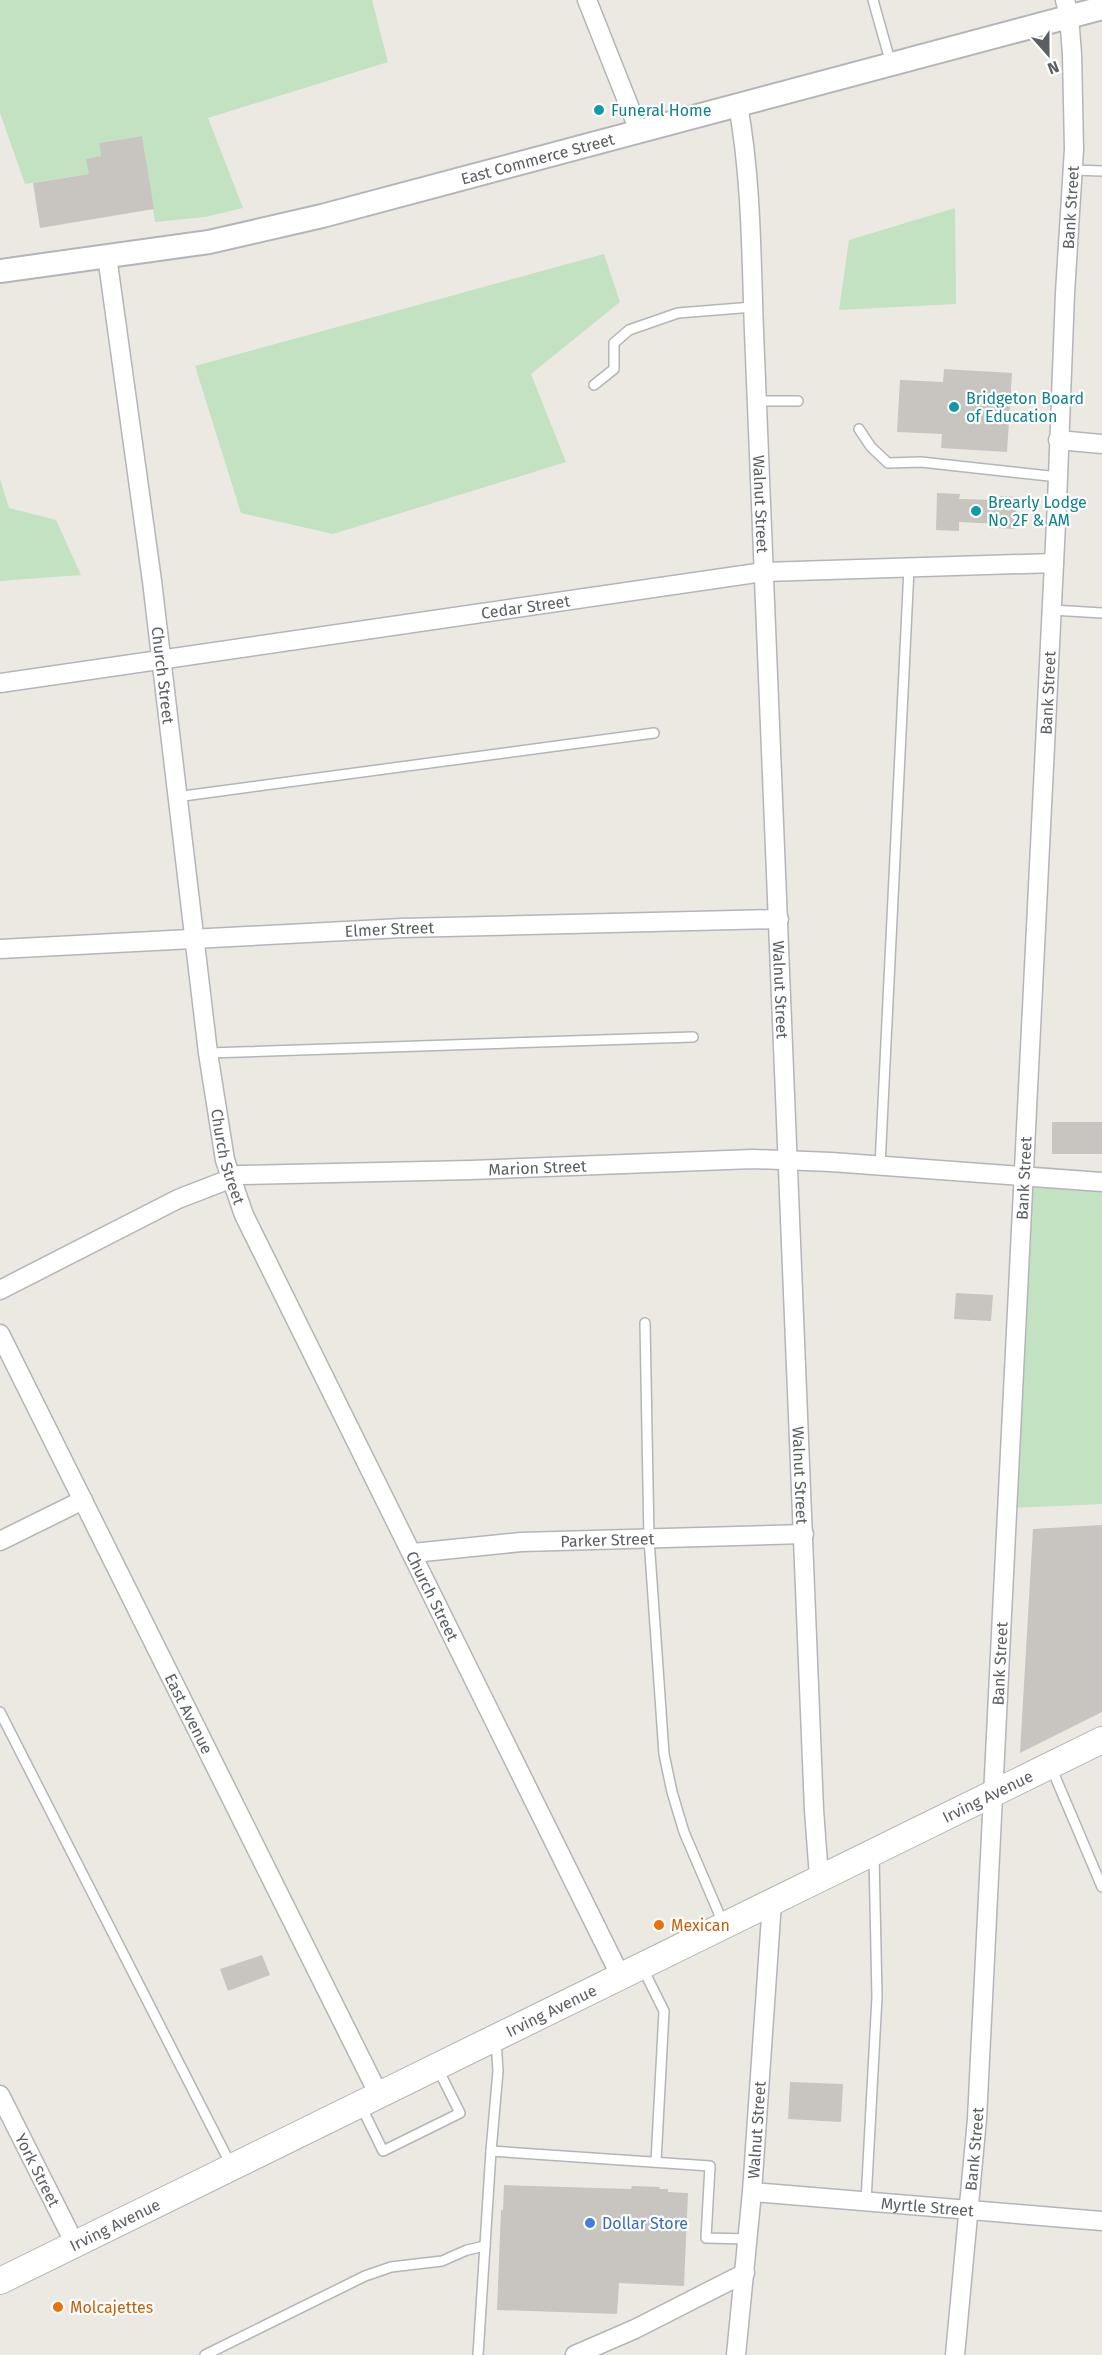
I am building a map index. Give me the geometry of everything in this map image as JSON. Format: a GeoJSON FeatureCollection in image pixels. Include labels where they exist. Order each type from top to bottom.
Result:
{"type":"FeatureCollection","features":[{"type":"Feature","properties":{"kind":"main road","name":"Irving Avenue"},"geometry":{"type":"LineString","coordinates":[[0,2281],[994,1791],[1102,1740]]}},
{"type":"Feature","properties":{"kind":"street"},"geometry":{"type":"LineString","coordinates":[[587,0],[639,131]]}},
{"type":"Feature","properties":{"kind":"street","name":"East Commerce Street"},"geometry":{"type":"LineString","coordinates":[[0,271],[209,242],[322,216],[891,64],[1067,8],[1102,8]]}},
{"type":"Feature","properties":{"kind":"street","name":"Bank Street"},"geometry":{"type":"LineString","coordinates":[[955,2355],[977,2119],[1025,1176],[1058,440],[1073,170],[1073,66],[1067,8]]}},
{"type":"Feature","properties":{"kind":"street","name":"Walnut Street"},"geometry":{"type":"LineString","coordinates":[[738,105],[744,144],[753,307],[819,1877]]}},
{"type":"Feature","properties":{"kind":"street","name":"Church Street"},"geometry":{"type":"LineString","coordinates":[[107,256],[152,580],[159,658],[215,1111],[230,1178],[244,1215],[413,1553],[631,1970]]}},
{"type":"Feature","properties":{"kind":"street"},"geometry":{"type":"LineString","coordinates":[[1058,440],[1102,444]]}},
{"type":"Feature","properties":{"kind":"street","name":"Cedar Street"},"geometry":{"type":"LineString","coordinates":[[0,683],[159,658],[764,572],[1054,564]]}},
{"type":"Feature","properties":{"kind":"street","name":"Elmer Street"},"geometry":{"type":"LineString","coordinates":[[0,949],[402,928],[779,919]]}},
{"type":"Feature","properties":{"kind":"street","name":"Marion Street"},"geometry":{"type":"LineString","coordinates":[[0,1290],[178,1199],[240,1175],[471,1170],[753,1159],[1102,1182]]}},
{"type":"Feature","properties":{"kind":"street","name":"East Avenue"},"geometry":{"type":"LineString","coordinates":[[0,1334],[332,1996],[369,2099]]}},
{"type":"Feature","properties":{"kind":"street"},"geometry":{"type":"LineString","coordinates":[[0,1541],[83,1500]]}},
{"type":"Feature","properties":{"kind":"street","name":"Parker Street"},"geometry":{"type":"LineString","coordinates":[[413,1553],[521,1542],[804,1534]]}},
{"type":"Feature","properties":{"kind":"street","name":"Walnut Street"},"geometry":{"type":"LineString","coordinates":[[736,2355],[752,2192],[772,1902]]}},
{"type":"Feature","properties":{"kind":"street","name":"York Street"},"geometry":{"type":"LineString","coordinates":[[0,2095],[75,2244]]}},
{"type":"Feature","properties":{"kind":"street","name":"Myrtle Street"},"geometry":{"type":"LineString","coordinates":[[752,2192],[1102,2221]]}},
{"type":"Feature","properties":{"kind":"street"},"geometry":{"type":"LineString","coordinates":[[575,2355],[634,2329],[745,2274]]}},
{"type":"Feature","properties":{"kind":"lane"},"geometry":{"type":"LineString","coordinates":[[873,0],[891,64]]}},
{"type":"Feature","properties":{"kind":"lane"},"geometry":{"type":"LineString","coordinates":[[1073,170],[1102,171]]}},
{"type":"Feature","properties":{"kind":"lane"},"geometry":{"type":"LineString","coordinates":[[594,385],[614,369],[614,343],[629,330],[678,314],[753,307]]}},
{"type":"Feature","properties":{"kind":"lane"},"geometry":{"type":"LineString","coordinates":[[757,401],[798,400]]}},
{"type":"Feature","properties":{"kind":"lane"},"geometry":{"type":"LineString","coordinates":[[859,429],[871,447],[888,462],[921,462],[1058,477]]}},
{"type":"Feature","properties":{"kind":"lane"},"geometry":{"type":"LineString","coordinates":[[880,1166],[909,568]]}},
{"type":"Feature","properties":{"kind":"lane"},"geometry":{"type":"LineString","coordinates":[[1052,610],[1102,613]]}},
{"type":"Feature","properties":{"kind":"lane"},"geometry":{"type":"LineString","coordinates":[[176,797],[654,733]]}},
{"type":"Feature","properties":{"kind":"lane"},"geometry":{"type":"LineString","coordinates":[[208,1053],[693,1037]]}},
{"type":"Feature","properties":{"kind":"lane"},"geometry":{"type":"LineString","coordinates":[[645,1323],[649,1539],[664,1754],[684,1832],[724,1925]]}},
{"type":"Feature","properties":{"kind":"lane"},"geometry":{"type":"LineString","coordinates":[[0,1712],[232,2167]]}},
{"type":"Feature","properties":{"kind":"lane"},"geometry":{"type":"LineString","coordinates":[[1050,1765],[1102,1887]]}},
{"type":"Feature","properties":{"kind":"lane"},"geometry":{"type":"LineString","coordinates":[[866,2201],[877,1997],[874,1850]]}},
{"type":"Feature","properties":{"kind":"lane"},"geometry":{"type":"LineString","coordinates":[[631,1970],[664,2011],[656,2162]]}},
{"type":"Feature","properties":{"kind":"lane"},"geometry":{"type":"LineString","coordinates":[[478,2355],[498,2071],[496,2037]]}},
{"type":"Feature","properties":{"kind":"lane"},"geometry":{"type":"LineString","coordinates":[[369,2099],[383,2151],[460,2113],[436,2066]]}},
{"type":"Feature","properties":{"kind":"lane"},"geometry":{"type":"LineString","coordinates":[[491,2151],[710,2166],[706,2238],[748,2239]]}},
{"type":"Feature","properties":{"kind":"lane"},"geometry":{"type":"LineString","coordinates":[[206,2355],[365,2276],[398,2266],[442,2261],[467,2250],[485,2246]]}},
{"type":"Feature","properties":{"kind":"green space"},"geometry":{"type":"Polygon","coordinates":[[[0,0],[372,0],[388,62],[208,118],[243,208],[205,217],[155,222],[142,136],[99,143],[101,156],[89,174],[25,184],[0,113],[0,0]]]}},
{"type":"Feature","properties":{"kind":"green space"},"geometry":{"type":"Polygon","coordinates":[[[955,208],[956,304],[839,310],[849,240],[955,208]]]}},
{"type":"Feature","properties":{"kind":"green space"},"geometry":{"type":"Polygon","coordinates":[[[604,254],[620,302],[531,374],[566,462],[333,534],[241,513],[195,366],[604,254]]]}},
{"type":"Feature","properties":{"kind":"green space"},"geometry":{"type":"Polygon","coordinates":[[[0,479],[9,508],[56,520],[81,575],[0,581],[0,479]]]}},
{"type":"Feature","properties":{"kind":"green space"},"geometry":{"type":"Polygon","coordinates":[[[1025,1176],[1102,1182],[1102,1504],[1008,1508],[1025,1176]]]}},
{"type":"Feature","properties":{"kind":"building"},"geometry":{"type":"Polygon","coordinates":[[[142,136],[154,209],[40,228],[33,183],[89,174],[86,159],[101,156],[99,143],[142,136]]]}},
{"type":"Feature","properties":{"kind":"building","name":"Bridgeton Board of Education"},"geometry":{"type":"Polygon","coordinates":[[[944,369],[1012,373],[1007,452],[941,448],[942,434],[897,432],[900,380],[943,382],[944,369]]]}},
{"type":"Feature","properties":{"kind":"building","name":"Brearly Lodge No 2F & AM"},"geometry":{"type":"Polygon","coordinates":[[[937,493],[960,494],[959,499],[1000,500],[1000,496],[1017,497],[1015,529],[999,528],[1000,524],[959,522],[959,531],[936,530],[937,493]]]}},
{"type":"Feature","properties":{"kind":"building"},"geometry":{"type":"Polygon","coordinates":[[[1052,1122],[1102,1122],[1102,1154],[1052,1154],[1052,1122]]]}},
{"type":"Feature","properties":{"kind":"building"},"geometry":{"type":"Polygon","coordinates":[[[956,1293],[993,1295],[991,1321],[954,1319],[956,1293]]]}},
{"type":"Feature","properties":{"kind":"building"},"geometry":{"type":"Polygon","coordinates":[[[1102,1525],[1102,1712],[1020,1753],[1033,1529],[1102,1525]]]}},
{"type":"Feature","properties":{"kind":"building"},"geometry":{"type":"Polygon","coordinates":[[[262,1955],[270,1975],[228,1991],[220,1969],[262,1955]]]}},
{"type":"Feature","properties":{"kind":"building"},"geometry":{"type":"Polygon","coordinates":[[[790,2082],[843,2084],[841,2122],[788,2119],[790,2082]]]}},
{"type":"Feature","properties":{"kind":"building"},"geometry":{"type":"Polygon","coordinates":[[[504,2185],[631,2189],[632,2186],[660,2187],[659,2189],[668,2189],[668,2192],[688,2193],[684,2286],[619,2283],[617,2314],[497,2310],[504,2185]]]}},
{"type":"Feature","properties":{"kind":"place","name":"Funeral Home"},"geometry":{"type":"Point","coordinates":[599,110]}},
{"type":"Feature","properties":{"kind":"place","name":"Bridgeton Board of Education"},"geometry":{"type":"Point","coordinates":[954,407]}},
{"type":"Feature","properties":{"kind":"place","name":"Brearly Lodge No 2F & AM"},"geometry":{"type":"Point","coordinates":[976,511]}},
{"type":"Feature","properties":{"kind":"place","name":"Mexican"},"geometry":{"type":"Point","coordinates":[659,1925]}},
{"type":"Feature","properties":{"kind":"place","name":"Dollar Store"},"geometry":{"type":"Point","coordinates":[590,2223]}},
{"type":"Feature","properties":{"kind":"place","name":"Molcajettes"},"geometry":{"type":"Point","coordinates":[58,2307]}}]}
